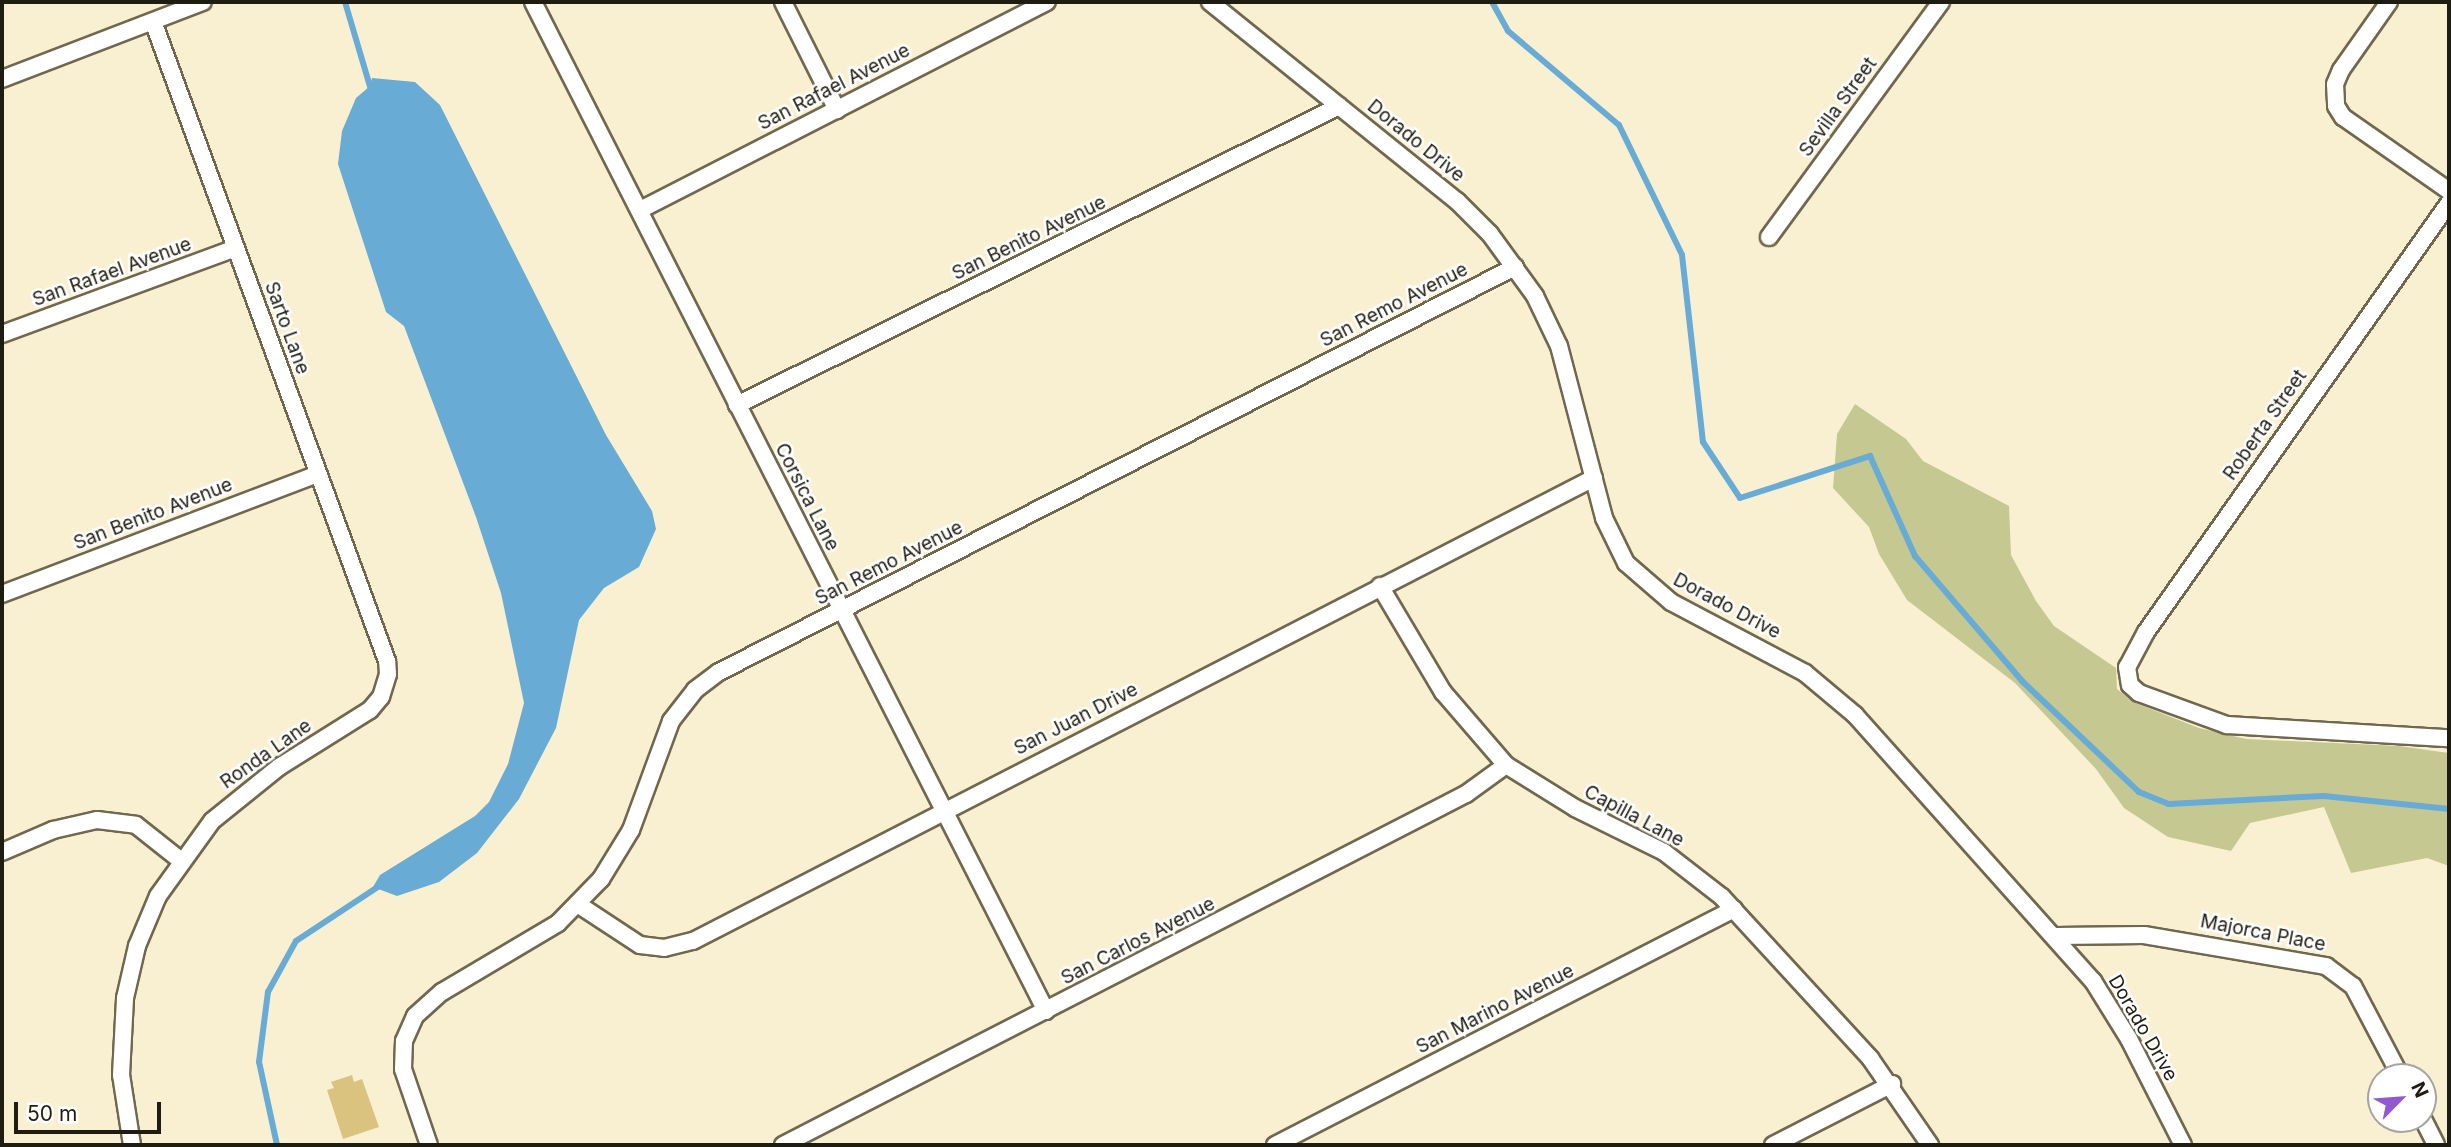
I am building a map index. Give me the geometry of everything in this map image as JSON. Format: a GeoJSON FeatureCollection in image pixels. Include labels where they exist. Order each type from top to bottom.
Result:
{"type":"FeatureCollection","features":[{"type":"Feature","properties":{"kind":"street"},"geometry":{"type":"LineString","coordinates":[[2,79],[154,24],[202,2]]}},
{"type":"Feature","properties":{"kind":"street","name":"Corsica Lane"},"geometry":{"type":"LineString","coordinates":[[533,2],[1046,1011]]}},
{"type":"Feature","properties":{"kind":"street"},"geometry":{"type":"LineString","coordinates":[[783,2],[837,110]]}},
{"type":"Feature","properties":{"kind":"street","name":"San Rafael Avenue"},"geometry":{"type":"LineString","coordinates":[[640,210],[1047,2]]}},
{"type":"Feature","properties":{"kind":"street","name":"Dorado Drive"},"geometry":{"type":"LineString","coordinates":[[1210,2],[1475,218],[1515,267],[1559,346],[1614,543],[1640,579],[1688,612],[1780,657],[1829,691],[2056,936],[2111,1009],[2183,1145]]}},
{"type":"Feature","properties":{"kind":"street","name":"Sevilla Street"},"geometry":{"type":"LineString","coordinates":[[1769,237],[1941,2]]}},
{"type":"Feature","properties":{"kind":"street"},"geometry":{"type":"LineString","coordinates":[[2389,2],[2341,69],[2334,96],[2343,117],[2449,191]]}},
{"type":"Feature","properties":{"kind":"street","name":"Sarto Lane"},"geometry":{"type":"LineString","coordinates":[[154,24],[382,647]]}},
{"type":"Feature","properties":{"kind":"street","name":"San Benito Avenue"},"geometry":{"type":"LineString","coordinates":[[737,405],[1339,106]]}},
{"type":"Feature","properties":{"kind":"street","name":"Roberta Street"},"geometry":{"type":"LineString","coordinates":[[2449,203],[2146,632],[2127,667],[2127,677],[2138,692],[2227,725],[2449,738]]}},
{"type":"Feature","properties":{"kind":"street","name":"San Rafael Avenue"},"geometry":{"type":"LineString","coordinates":[[2,334],[236,248]]}},
{"type":"Feature","properties":{"kind":"street","name":"San Remo Avenue"},"geometry":{"type":"LineString","coordinates":[[429,1145],[403,1069],[408,1029],[423,1008],[442,992],[540,935],[579,905],[627,837],[665,734],[685,701],[719,673],[1515,267]]}},
{"type":"Feature","properties":{"kind":"street","name":"San Benito Avenue"},"geometry":{"type":"LineString","coordinates":[[2,594],[318,474]]}},
{"type":"Feature","properties":{"kind":"street","name":"San Juan Drive"},"geometry":{"type":"LineString","coordinates":[[579,905],[632,942],[655,948],[678,946],[1594,478]]}},
{"type":"Feature","properties":{"kind":"street","name":"Capilla Lane"},"geometry":{"type":"LineString","coordinates":[[1380,586],[1443,692],[1506,765],[1575,808],[1664,852],[1734,909],[1892,1084],[1930,1145]]}},
{"type":"Feature","properties":{"kind":"street","name":"Ronda Lane"},"geometry":{"type":"LineString","coordinates":[[132,1145],[121,1075],[125,998],[147,919],[180,860],[241,794],[370,710],[381,697],[388,674],[382,647]]}},
{"type":"Feature","properties":{"kind":"street","name":"San Carlos Avenue"},"geometry":{"type":"LineString","coordinates":[[783,1145],[1466,794],[1506,765]]}},
{"type":"Feature","properties":{"kind":"street"},"geometry":{"type":"LineString","coordinates":[[2,852],[53,830],[97,820],[136,825],[180,860]]}},
{"type":"Feature","properties":{"kind":"street","name":"San Marino Avenue"},"geometry":{"type":"LineString","coordinates":[[1275,1145],[1734,909]]}},
{"type":"Feature","properties":{"kind":"street","name":"Majorca Place"},"geometry":{"type":"LineString","coordinates":[[2056,936],[2144,934],[2326,965],[2353,986],[2394,1063]]}},
{"type":"Feature","properties":{"kind":"street"},"geometry":{"type":"LineString","coordinates":[[1773,1145],[1892,1084]]}},
{"type":"Feature","properties":{"kind":"green space"},"geometry":{"type":"Polygon","coordinates":[[[1855,404],[1906,439],[1923,461],[2009,506],[2011,555],[2036,601],[2054,626],[2116,668],[2117,689],[2133,702],[2199,728],[2246,739],[2399,746],[2449,753],[2449,866],[2427,858],[2351,873],[2324,807],[2250,823],[2231,851],[2168,837],[2124,808],[2096,769],[2015,683],[1907,600],[1879,554],[1869,527],[1833,488],[1837,434],[1855,404]]]}},
{"type":"Feature","properties":{"kind":"water"},"geometry":{"type":"Polygon","coordinates":[[[372,78],[415,82],[440,105],[606,435],[652,511],[656,529],[639,567],[604,588],[579,620],[556,728],[519,799],[477,853],[439,882],[397,896],[373,887],[380,875],[475,816],[489,802],[508,764],[524,703],[501,593],[476,517],[404,326],[386,312],[338,164],[342,131],[356,98],[370,86],[372,78]]]}},
{"type":"Feature","properties":{"kind":"building"},"geometry":{"type":"Polygon","coordinates":[[[352,1075],[354,1082],[362,1079],[379,1127],[343,1139],[327,1090],[334,1088],[331,1082],[352,1075]]]}},
{"type":"Feature","properties":{"kind":"waterway"},"geometry":{"type":"LineString","coordinates":[[345,2],[372,93]]}},
{"type":"Feature","properties":{"kind":"waterway"},"geometry":{"type":"LineString","coordinates":[[1492,2],[1508,31],[1619,125],[1682,255],[1703,442],[1740,498],[1870,456],[1915,556],[2022,681],[2139,792],[2169,804],[2324,796],[2449,809]]}},
{"type":"Feature","properties":{"kind":"waterway"},"geometry":{"type":"LineString","coordinates":[[277,1145],[259,1062],[268,992],[296,941],[381,885]]}}]}
